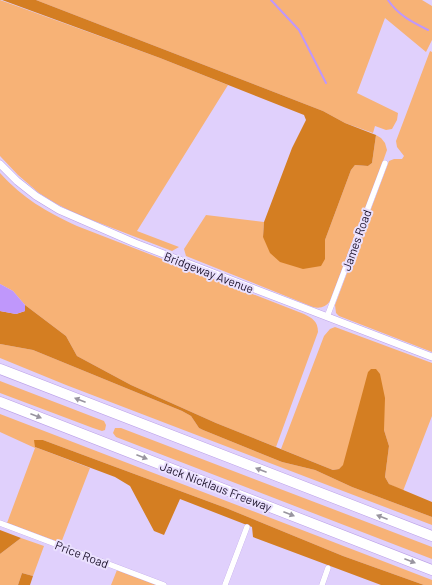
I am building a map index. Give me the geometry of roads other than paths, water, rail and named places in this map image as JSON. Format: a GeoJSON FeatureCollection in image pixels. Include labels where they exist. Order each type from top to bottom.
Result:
{"type":"FeatureCollection","features":[{"type":"Feature","properties":{"kind":"highway"},"geometry":{"type":"LineString","coordinates":[[0,369],[432,536]]}},
{"type":"Feature","properties":{"kind":"highway","name":"Jack Nicklaus Freeway"},"geometry":{"type":"LineString","coordinates":[[0,402],[432,570]]}},
{"type":"Feature","properties":{"kind":"street","name":"James Road"},"geometry":{"type":"LineString","coordinates":[[327,317],[385,163]]}},
{"type":"Feature","properties":{"kind":"street","name":"Bridgeway Avenue"},"geometry":{"type":"LineString","coordinates":[[0,164],[17,181],[36,196],[58,210],[135,243],[432,357]]}},
{"type":"Feature","properties":{"kind":"street","name":"Price Road"},"geometry":{"type":"LineString","coordinates":[[0,523],[164,585]]}},
{"type":"Feature","properties":{"kind":"street"},"geometry":{"type":"LineString","coordinates":[[225,585],[247,528]]}},
{"type":"Feature","properties":{"kind":"street"},"geometry":{"type":"LineString","coordinates":[[322,585],[328,568]]}},
{"type":"Feature","properties":{"kind":"waterway"},"geometry":{"type":"LineString","coordinates":[[271,0],[299,30],[326,83]]}},
{"type":"Feature","properties":{"kind":"waterway"},"geometry":{"type":"LineString","coordinates":[[388,0],[401,14],[428,30]]}}]}
